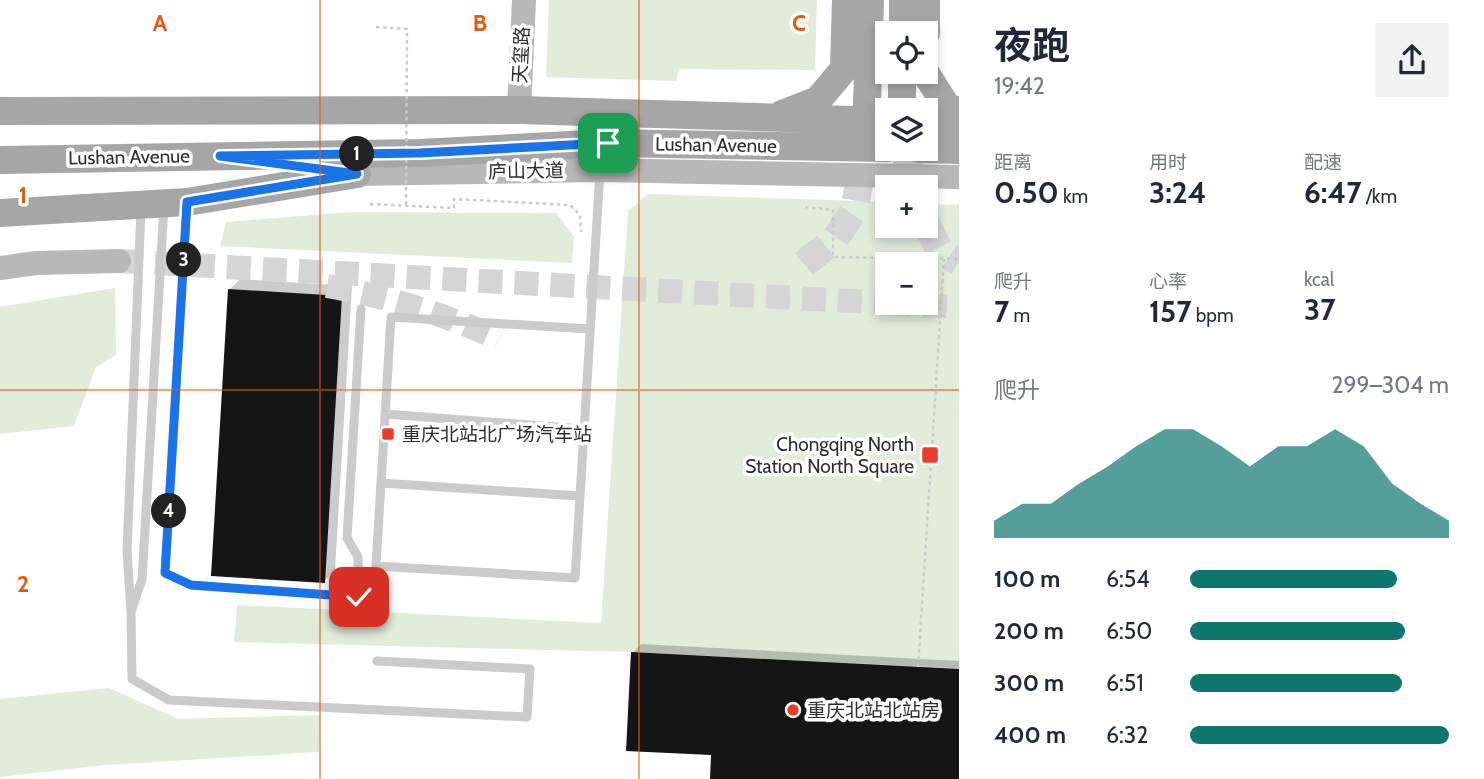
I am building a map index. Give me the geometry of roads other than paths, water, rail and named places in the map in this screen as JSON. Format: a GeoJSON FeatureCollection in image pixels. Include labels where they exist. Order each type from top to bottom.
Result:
{"type":"FeatureCollection","features":[{"type":"Feature","properties":{"kind":"main road"},"geometry":{"type":"LineString","coordinates":[[773,118],[818,100],[844,69],[846,0]]}},
{"type":"Feature","properties":{"kind":"main road"},"geometry":{"type":"LineString","coordinates":[[870,0],[883,98]]}},
{"type":"Feature","properties":{"kind":"main road"},"geometry":{"type":"LineString","coordinates":[[903,0],[903,21]]}},
{"type":"Feature","properties":{"kind":"main road"},"geometry":{"type":"LineString","coordinates":[[926,0],[926,21]]}},
{"type":"Feature","properties":{"kind":"main road"},"geometry":{"type":"LineString","coordinates":[[933,84],[947,107],[959,111]]}},
{"type":"Feature","properties":{"kind":"main road","name":"Lushan Avenue"},"geometry":{"type":"LineString","coordinates":[[0,111],[519,110],[773,118],[875,111]]}},
{"type":"Feature","properties":{"kind":"main road"},"geometry":{"type":"LineString","coordinates":[[938,122],[959,123]]}},
{"type":"Feature","properties":{"kind":"main road","name":"Lushan Avenue"},"geometry":{"type":"LineString","coordinates":[[0,160],[420,153],[608,143],[875,148]]}},
{"type":"Feature","properties":{"kind":"main road"},"geometry":{"type":"LineString","coordinates":[[938,149],[959,150]]}},
{"type":"Feature","properties":{"kind":"main road"},"geometry":{"type":"LineString","coordinates":[[0,213],[164,204],[357,174]]}},
{"type":"Feature","properties":{"kind":"street","name":"天玺路"},"geometry":{"type":"LineString","coordinates":[[519,110],[524,0]]}},
{"type":"Feature","properties":{"kind":"street","name":"庐山大道"},"geometry":{"type":"LineString","coordinates":[[220,156],[357,174],[600,170],[959,177]]}},
{"type":"Feature","properties":{"kind":"street"},"geometry":{"type":"LineString","coordinates":[[0,268],[36,263],[119,261]]}},
{"type":"Feature","properties":{"kind":"street"},"geometry":{"type":"LineString","coordinates":[[0,274],[36,263]]}},
{"type":"Feature","properties":{"kind":"lane"},"geometry":{"type":"LineString","coordinates":[[590,329],[391,317],[376,566],[575,578],[600,170]]}},
{"type":"Feature","properties":{"kind":"lane"},"geometry":{"type":"LineString","coordinates":[[164,204],[165,573],[191,585],[359,597],[358,556],[347,538],[361,309]]}},
{"type":"Feature","properties":{"kind":"lane"},"geometry":{"type":"LineString","coordinates":[[164,204],[127,551],[132,679],[169,701],[527,717],[530,669],[377,660]]}},
{"type":"Feature","properties":{"kind":"lane"},"geometry":{"type":"LineString","coordinates":[[131,612],[142,579],[164,204]]}},
{"type":"Feature","properties":{"kind":"lane"},"geometry":{"type":"LineString","coordinates":[[386,414],[584,429]]}},
{"type":"Feature","properties":{"kind":"lane"},"geometry":{"type":"LineString","coordinates":[[381,483],[580,496]]}},
{"type":"Feature","properties":{"kind":"tunnel"},"geometry":{"type":"LineString","coordinates":[[804,264],[835,239],[854,211],[865,150]]}},
{"type":"Feature","properties":{"kind":"tunnel"},"geometry":{"type":"LineString","coordinates":[[908,161],[910,175]]}},
{"type":"Feature","properties":{"kind":"tunnel"},"geometry":{"type":"LineString","coordinates":[[934,238],[939,249],[959,262]]}},
{"type":"Feature","properties":{"kind":"tunnel"},"geometry":{"type":"LineString","coordinates":[[119,261],[875,302]]}},
{"type":"Feature","properties":{"kind":"tunnel"},"geometry":{"type":"LineString","coordinates":[[327,286],[414,307],[499,339]]}},
{"type":"Feature","properties":{"kind":"tunnel"},"geometry":{"type":"LineString","coordinates":[[938,306],[959,307]]}},
{"type":"Feature","properties":{"kind":"place","name":"重庆北站北广场汽车站"},"geometry":{"type":"Point","coordinates":[388,434]}},
{"type":"Feature","properties":{"kind":"place","name":"Chongqing North Station North Square"},"geometry":{"type":"Point","coordinates":[930,455]}},
{"type":"Feature","properties":{"kind":"place","name":"重庆北站北站房"},"geometry":{"type":"Point","coordinates":[793,710]}}]}
